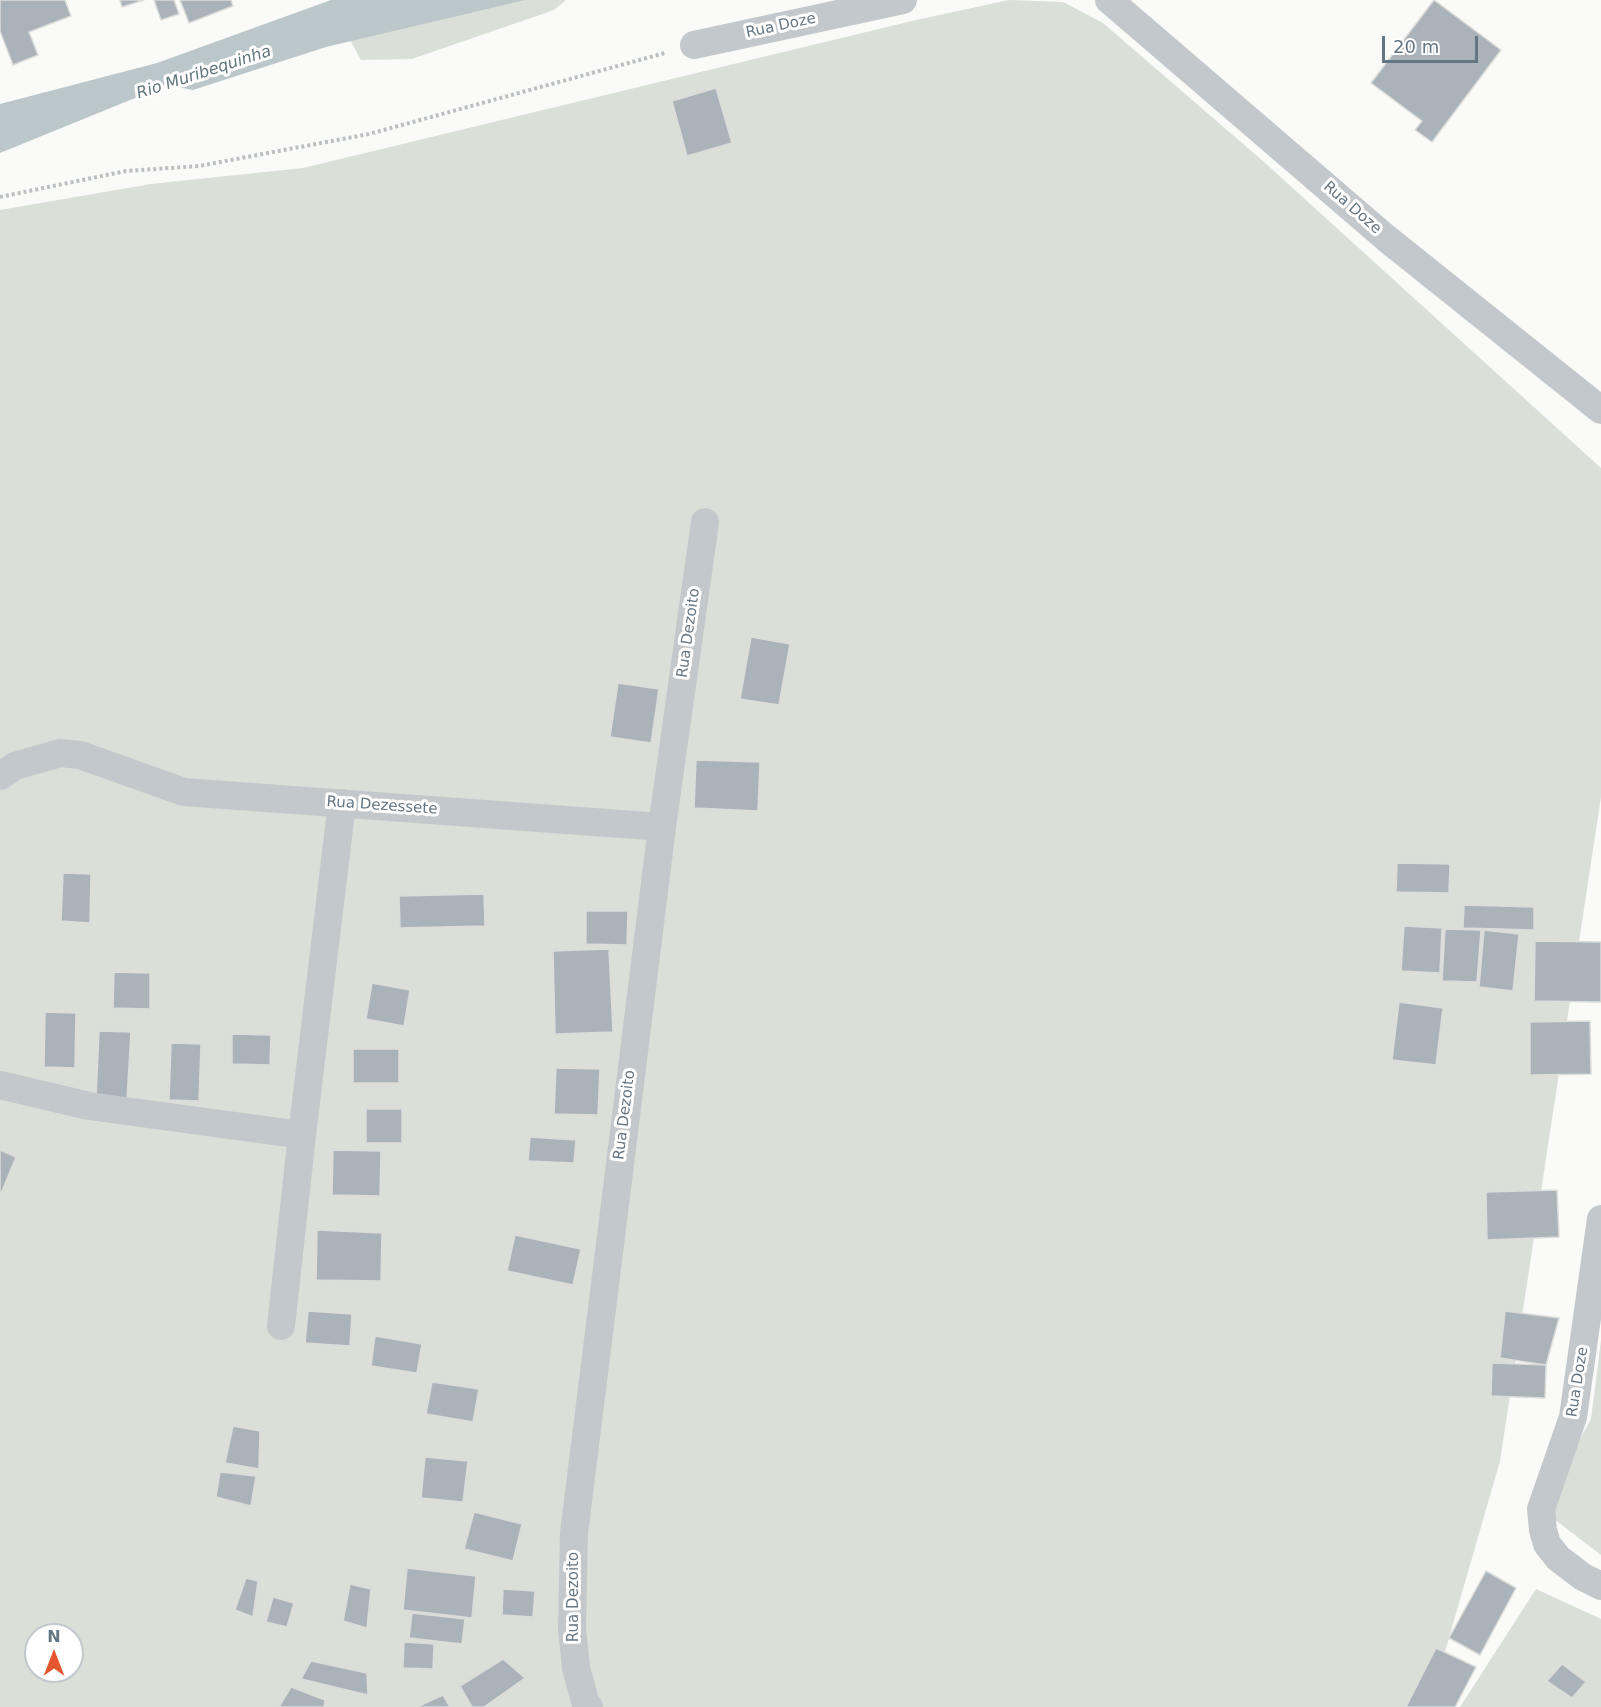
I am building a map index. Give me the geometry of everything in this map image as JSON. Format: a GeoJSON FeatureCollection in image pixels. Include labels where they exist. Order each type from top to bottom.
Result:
{"type":"FeatureCollection","features":[{"type":"Feature","properties":{"kind":"street","name":"Rua Doze"},"geometry":{"type":"LineString","coordinates":[[694,45],[903,0]]}},
{"type":"Feature","properties":{"kind":"street","name":"Rua Doze"},"geometry":{"type":"LineString","coordinates":[[1109,0],[1386,238],[1601,410]]}},
{"type":"Feature","properties":{"kind":"street","name":"Rua Dezoito"},"geometry":{"type":"LineString","coordinates":[[589,1707],[585,1701],[576,1668],[572,1628],[574,1533],[662,827],[705,522]]}},
{"type":"Feature","properties":{"kind":"street","name":"Rua Dezessete"},"geometry":{"type":"LineString","coordinates":[[0,776],[15,766],[60,753],[80,755],[184,792],[662,827]]}},
{"type":"Feature","properties":{"kind":"street"},"geometry":{"type":"LineString","coordinates":[[281,1326],[342,803]]}},
{"type":"Feature","properties":{"kind":"street"},"geometry":{"type":"LineString","coordinates":[[0,1086],[88,1106],[302,1135]]}},
{"type":"Feature","properties":{"kind":"street","name":"Rua Doze"},"geometry":{"type":"LineString","coordinates":[[1601,1219],[1573,1418],[1541,1509],[1547,1544],[1558,1558],[1583,1577],[1601,1586]]}},
{"type":"Feature","properties":{"kind":"path"},"geometry":{"type":"LineString","coordinates":[[0,197],[126,171],[199,166],[369,134],[694,45]]}},
{"type":"Feature","properties":{"kind":"shaded area"},"geometry":{"type":"Polygon","coordinates":[[[378,0],[566,0],[554,10],[412,59],[361,60],[338,18],[378,0]]]}},
{"type":"Feature","properties":{"kind":"shaded area"},"geometry":{"type":"Polygon","coordinates":[[[1009,0],[1063,2],[1103,23],[1264,162],[1601,468],[1601,797],[1500,1461],[1429,1707],[0,1707],[0,210],[151,184],[303,168],[916,20],[1009,0]]]}},
{"type":"Feature","properties":{"kind":"shaded area"},"geometry":{"type":"Polygon","coordinates":[[[1601,1340],[1601,1555],[1541,1509],[1591,1419],[1601,1340]]]}},
{"type":"Feature","properties":{"kind":"shaded area"},"geometry":{"type":"Polygon","coordinates":[[[1536,1589],[1601,1619],[1601,1707],[1460,1707],[1536,1589]]]}},
{"type":"Feature","properties":{"kind":"water","name":"Rio Muribequinha"},"geometry":{"type":"Polygon","coordinates":[[[331,0],[525,0],[326,47],[193,90],[167,85],[0,153],[0,104],[157,63],[331,0]]]}},
{"type":"Feature","properties":{"kind":"building"},"geometry":{"type":"Polygon","coordinates":[[[0,0],[65,0],[71,16],[29,32],[38,55],[13,65],[0,31],[0,0]]]}},
{"type":"Feature","properties":{"kind":"building"},"geometry":{"type":"Polygon","coordinates":[[[120,0],[144,0],[122,7],[120,0]]]}},
{"type":"Feature","properties":{"kind":"building"},"geometry":{"type":"Polygon","coordinates":[[[154,0],[174,0],[179,14],[161,20],[154,0]]]}},
{"type":"Feature","properties":{"kind":"building"},"geometry":{"type":"Polygon","coordinates":[[[180,0],[231,0],[233,6],[189,23],[180,0]]]}},
{"type":"Feature","properties":{"kind":"building"},"geometry":{"type":"Polygon","coordinates":[[[1434,0],[1501,50],[1432,142],[1415,130],[1422,121],[1371,83],[1434,0]]]}},
{"type":"Feature","properties":{"kind":"building"},"geometry":{"type":"Polygon","coordinates":[[[716,88],[732,143],[687,156],[672,101],[716,88]]]}},
{"type":"Feature","properties":{"kind":"building"},"geometry":{"type":"Polygon","coordinates":[[[751,637],[790,644],[779,705],[740,699],[751,637]]]}},
{"type":"Feature","properties":{"kind":"building"},"geometry":{"type":"Polygon","coordinates":[[[618,683],[659,689],[651,743],[610,737],[618,683]]]}},
{"type":"Feature","properties":{"kind":"building"},"geometry":{"type":"Polygon","coordinates":[[[696,760],[760,762],[758,811],[694,808],[696,760]]]}},
{"type":"Feature","properties":{"kind":"building"},"geometry":{"type":"Polygon","coordinates":[[[1397,863],[1450,864],[1449,893],[1396,892],[1397,863]]]}},
{"type":"Feature","properties":{"kind":"building"},"geometry":{"type":"Polygon","coordinates":[[[63,873],[91,874],[90,923],[61,921],[63,873]]]}},
{"type":"Feature","properties":{"kind":"building"},"geometry":{"type":"Polygon","coordinates":[[[484,894],[485,926],[400,928],[399,896],[484,894]]]}},
{"type":"Feature","properties":{"kind":"building"},"geometry":{"type":"Polygon","coordinates":[[[1464,905],[1534,907],[1534,930],[1463,928],[1464,905]]]}},
{"type":"Feature","properties":{"kind":"building"},"geometry":{"type":"Polygon","coordinates":[[[586,911],[628,911],[627,945],[586,944],[586,911]]]}},
{"type":"Feature","properties":{"kind":"building"},"geometry":{"type":"Polygon","coordinates":[[[1404,926],[1442,928],[1440,973],[1401,971],[1404,926]]]}},
{"type":"Feature","properties":{"kind":"building"},"geometry":{"type":"Polygon","coordinates":[[[1445,929],[1481,930],[1477,982],[1442,981],[1445,929]]]}},
{"type":"Feature","properties":{"kind":"building"},"geometry":{"type":"Polygon","coordinates":[[[1484,930],[1519,934],[1513,991],[1479,987],[1484,930]]]}},
{"type":"Feature","properties":{"kind":"building"},"geometry":{"type":"Polygon","coordinates":[[[1535,941],[1601,942],[1601,1002],[1534,1001],[1535,941]]]}},
{"type":"Feature","properties":{"kind":"building"},"geometry":{"type":"Polygon","coordinates":[[[609,949],[613,1032],[555,1034],[553,951],[609,949]]]}},
{"type":"Feature","properties":{"kind":"building"},"geometry":{"type":"Polygon","coordinates":[[[114,972],[150,973],[150,1009],[113,1008],[114,972]]]}},
{"type":"Feature","properties":{"kind":"building"},"geometry":{"type":"Polygon","coordinates":[[[372,983],[410,990],[404,1026],[366,1019],[372,983]]]}},
{"type":"Feature","properties":{"kind":"building"},"geometry":{"type":"Polygon","coordinates":[[[1399,1002],[1443,1008],[1436,1065],[1392,1060],[1399,1002]]]}},
{"type":"Feature","properties":{"kind":"building"},"geometry":{"type":"Polygon","coordinates":[[[45,1012],[76,1013],[75,1068],[44,1067],[45,1012]]]}},
{"type":"Feature","properties":{"kind":"building"},"geometry":{"type":"Polygon","coordinates":[[[1590,1021],[1591,1074],[1530,1075],[1530,1022],[1590,1021]]]}},
{"type":"Feature","properties":{"kind":"building"},"geometry":{"type":"Polygon","coordinates":[[[99,1031],[131,1032],[127,1100],[96,1098],[99,1031]]]}},
{"type":"Feature","properties":{"kind":"building"},"geometry":{"type":"Polygon","coordinates":[[[232,1034],[271,1035],[270,1065],[232,1064],[232,1034]]]}},
{"type":"Feature","properties":{"kind":"building"},"geometry":{"type":"Polygon","coordinates":[[[171,1043],[201,1044],[199,1101],[169,1100],[171,1043]]]}},
{"type":"Feature","properties":{"kind":"building"},"geometry":{"type":"Polygon","coordinates":[[[353,1049],[399,1049],[399,1083],[353,1083],[353,1049]]]}},
{"type":"Feature","properties":{"kind":"building"},"geometry":{"type":"Polygon","coordinates":[[[556,1068],[600,1069],[598,1115],[554,1114],[556,1068]]]}},
{"type":"Feature","properties":{"kind":"building"},"geometry":{"type":"Polygon","coordinates":[[[366,1109],[402,1109],[402,1143],[366,1143],[366,1109]]]}},
{"type":"Feature","properties":{"kind":"building"},"geometry":{"type":"Polygon","coordinates":[[[530,1137],[576,1140],[574,1163],[528,1161],[530,1137]]]}},
{"type":"Feature","properties":{"kind":"building"},"geometry":{"type":"Polygon","coordinates":[[[0,1150],[16,1157],[0,1196],[0,1150]]]}},
{"type":"Feature","properties":{"kind":"building"},"geometry":{"type":"Polygon","coordinates":[[[333,1150],[381,1151],[380,1196],[332,1195],[333,1150]]]}},
{"type":"Feature","properties":{"kind":"building"},"geometry":{"type":"Polygon","coordinates":[[[1557,1190],[1559,1237],[1487,1240],[1486,1192],[1557,1190]]]}},
{"type":"Feature","properties":{"kind":"building"},"geometry":{"type":"Polygon","coordinates":[[[317,1230],[382,1233],[381,1281],[316,1280],[317,1230]]]}},
{"type":"Feature","properties":{"kind":"building"},"geometry":{"type":"Polygon","coordinates":[[[515,1235],[581,1249],[573,1285],[507,1271],[515,1235]]]}},
{"type":"Feature","properties":{"kind":"building"},"geometry":{"type":"Polygon","coordinates":[[[308,1311],[352,1314],[350,1346],[305,1343],[308,1311]]]}},
{"type":"Feature","properties":{"kind":"building"},"geometry":{"type":"Polygon","coordinates":[[[1505,1311],[1559,1318],[1546,1365],[1500,1358],[1505,1311]]]}},
{"type":"Feature","properties":{"kind":"building"},"geometry":{"type":"Polygon","coordinates":[[[375,1336],[422,1344],[417,1373],[371,1366],[375,1336]]]}},
{"type":"Feature","properties":{"kind":"building"},"geometry":{"type":"Polygon","coordinates":[[[1492,1363],[1546,1365],[1545,1398],[1491,1396],[1492,1363]]]}},
{"type":"Feature","properties":{"kind":"building"},"geometry":{"type":"Polygon","coordinates":[[[432,1382],[479,1389],[473,1422],[426,1414],[432,1382]]]}},
{"type":"Feature","properties":{"kind":"building"},"geometry":{"type":"Polygon","coordinates":[[[233,1426],[260,1431],[259,1469],[225,1463],[233,1426]]]}},
{"type":"Feature","properties":{"kind":"building"},"geometry":{"type":"Polygon","coordinates":[[[425,1457],[468,1461],[463,1502],[421,1498],[425,1457]]]}},
{"type":"Feature","properties":{"kind":"building"},"geometry":{"type":"Polygon","coordinates":[[[220,1472],[256,1476],[251,1506],[216,1497],[220,1472]]]}},
{"type":"Feature","properties":{"kind":"building"},"geometry":{"type":"Polygon","coordinates":[[[474,1512],[522,1524],[513,1561],[464,1549],[474,1512]]]}},
{"type":"Feature","properties":{"kind":"building"},"geometry":{"type":"Polygon","coordinates":[[[407,1568],[476,1576],[472,1618],[403,1610],[407,1568]]]}},
{"type":"Feature","properties":{"kind":"building"},"geometry":{"type":"Polygon","coordinates":[[[1486,1571],[1516,1588],[1480,1655],[1449,1638],[1486,1571]]]}},
{"type":"Feature","properties":{"kind":"building"},"geometry":{"type":"Polygon","coordinates":[[[246,1578],[258,1581],[253,1617],[235,1610],[246,1578]]]}},
{"type":"Feature","properties":{"kind":"building"},"geometry":{"type":"Polygon","coordinates":[[[350,1584],[371,1589],[367,1628],[343,1621],[350,1584]]]}},
{"type":"Feature","properties":{"kind":"building"},"geometry":{"type":"Polygon","coordinates":[[[503,1589],[535,1591],[533,1617],[502,1615],[503,1589]]]}},
{"type":"Feature","properties":{"kind":"building"},"geometry":{"type":"Polygon","coordinates":[[[273,1597],[294,1603],[287,1627],[266,1622],[273,1597]]]}},
{"type":"Feature","properties":{"kind":"building"},"geometry":{"type":"Polygon","coordinates":[[[412,1613],[465,1619],[462,1644],[409,1638],[412,1613]]]}},
{"type":"Feature","properties":{"kind":"building"},"geometry":{"type":"Polygon","coordinates":[[[404,1642],[434,1644],[433,1669],[403,1668],[404,1642]]]}},
{"type":"Feature","properties":{"kind":"building"},"geometry":{"type":"Polygon","coordinates":[[[1436,1648],[1476,1667],[1455,1707],[1406,1707],[1436,1648]]]}},
{"type":"Feature","properties":{"kind":"building"},"geometry":{"type":"Polygon","coordinates":[[[503,1659],[525,1678],[484,1707],[472,1707],[460,1686],[503,1659]]]}},
{"type":"Feature","properties":{"kind":"building"},"geometry":{"type":"Polygon","coordinates":[[[311,1661],[367,1673],[368,1695],[301,1679],[311,1661]]]}},
{"type":"Feature","properties":{"kind":"building"},"geometry":{"type":"Polygon","coordinates":[[[1562,1664],[1586,1682],[1572,1698],[1547,1681],[1562,1664]]]}},
{"type":"Feature","properties":{"kind":"building"},"geometry":{"type":"Polygon","coordinates":[[[291,1687],[325,1700],[324,1707],[279,1707],[291,1687]]]}},
{"type":"Feature","properties":{"kind":"building"},"geometry":{"type":"Polygon","coordinates":[[[443,1695],[450,1707],[417,1707],[443,1695]]]}}]}
